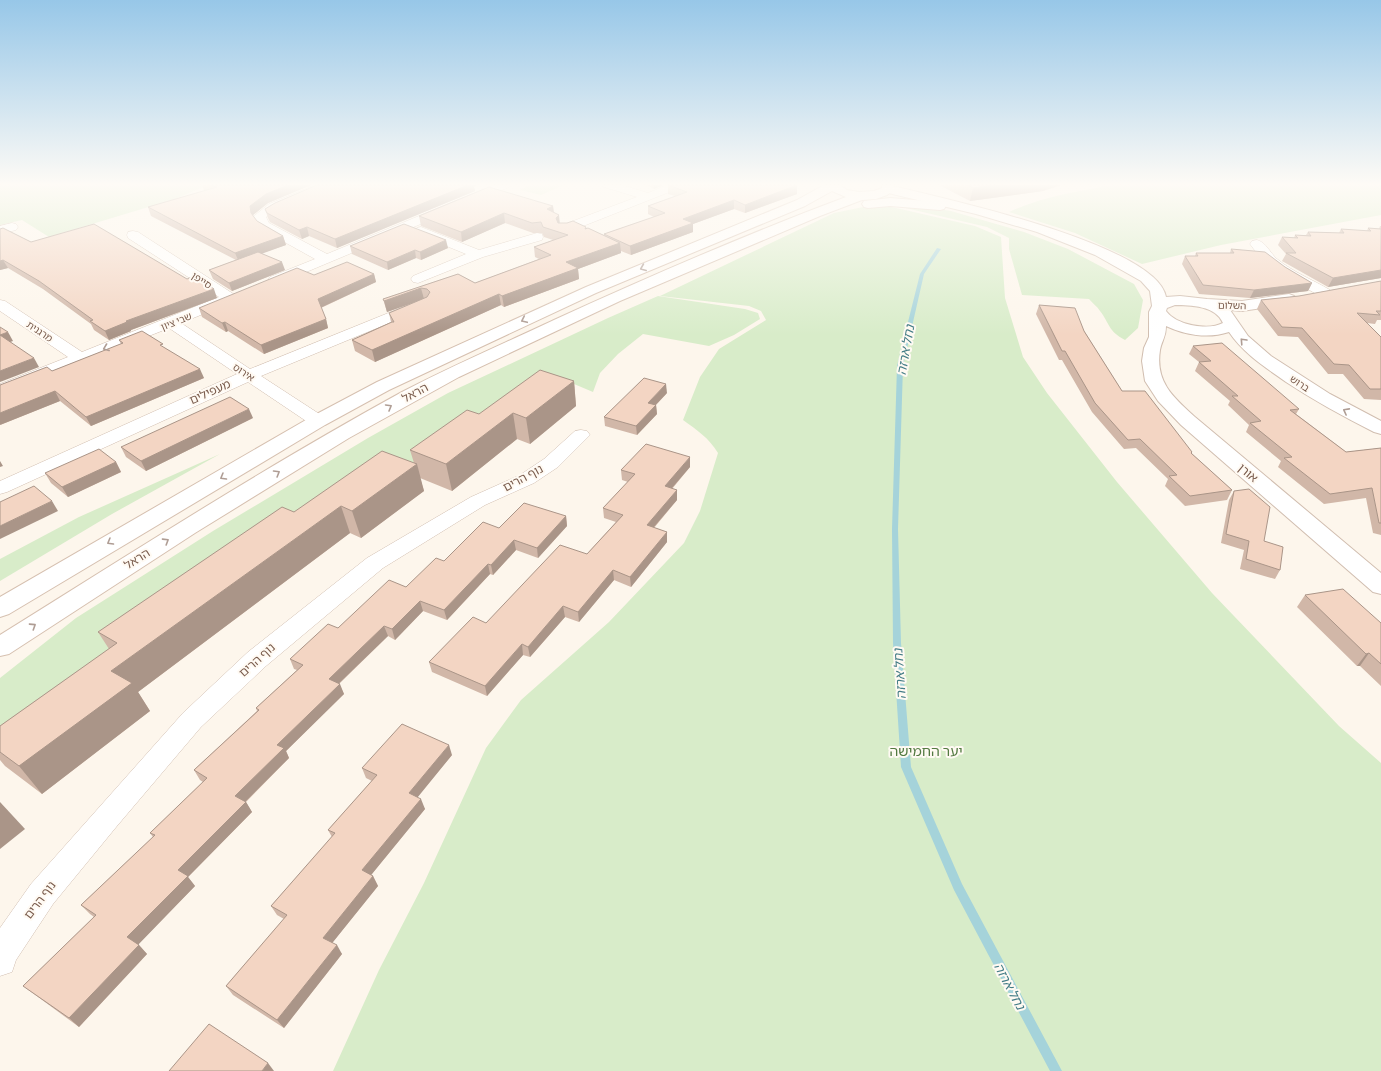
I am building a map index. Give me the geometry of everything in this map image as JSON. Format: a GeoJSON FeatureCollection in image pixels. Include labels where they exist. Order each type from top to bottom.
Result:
{"type":"FeatureCollection","features":[{"type":"Feature","properties":{"kind":"main road","name":"הראל"},"geometry":{"type":"LineString","coordinates":[[0,608],[318,421],[428,364],[591,290],[724,235]]}},
{"type":"Feature","properties":{"kind":"main road","name":"הראל"},"geometry":{"type":"LineString","coordinates":[[0,647],[187,528],[342,434],[409,396],[453,373],[590,310],[764,235]]}},
{"type":"Feature","properties":{"kind":"main road"},"geometry":{"type":"LineString","coordinates":[[1056,235],[1101,253],[1146,279],[1155,286],[1158,294],[1158,308],[1164,319],[1176,326],[1198,331]]}},
{"type":"Feature","properties":{"kind":"main road"},"geometry":{"type":"LineString","coordinates":[[1146,279],[1200,303]]}},
{"type":"Feature","properties":{"kind":"main road","name":"השלום"},"geometry":{"type":"LineString","coordinates":[[1198,331],[1223,330],[1229,326],[1242,309],[1332,292]]}},
{"type":"Feature","properties":{"kind":"main road","name":"השלום"},"geometry":{"type":"LineString","coordinates":[[1158,308],[1173,300],[1231,306],[1257,305]]}},
{"type":"Feature","properties":{"kind":"main road","name":"ברוש"},"geometry":{"type":"LineString","coordinates":[[1200,303],[1223,312],[1231,322],[1237,334],[1259,355],[1340,408],[1381,428]]}},
{"type":"Feature","properties":{"kind":"main road","name":"אורן"},"geometry":{"type":"LineString","coordinates":[[1158,308],[1156,340],[1153,347],[1150,366],[1152,381],[1164,397],[1188,421],[1381,586]]}},
{"type":"Feature","properties":{"kind":"main road"},"geometry":{"type":"LineString","coordinates":[[1156,340],[1169,334],[1198,331]]}},
{"type":"Feature","properties":{"kind":"street","name":"סייפן"},"geometry":{"type":"LineString","coordinates":[[133,235],[230,298]]}},
{"type":"Feature","properties":{"kind":"street"},"geometry":{"type":"LineString","coordinates":[[282,235],[326,259]]}},
{"type":"Feature","properties":{"kind":"street"},"geometry":{"type":"LineString","coordinates":[[260,286],[385,235]]}},
{"type":"Feature","properties":{"kind":"street"},"geometry":{"type":"LineString","coordinates":[[430,235],[478,254]]}},
{"type":"Feature","properties":{"kind":"street"},"geometry":{"type":"LineString","coordinates":[[418,279],[478,254],[537,237]]}},
{"type":"Feature","properties":{"kind":"street"},"geometry":{"type":"LineString","coordinates":[[1256,244],[1271,261],[1280,268],[1332,292]]}},
{"type":"Feature","properties":{"kind":"street","name":"שבי ציון"},"geometry":{"type":"LineString","coordinates":[[0,390],[172,323],[245,292]]}},
{"type":"Feature","properties":{"kind":"street","name":"מרגנית"},"geometry":{"type":"LineString","coordinates":[[0,304],[80,358]]}},
{"type":"Feature","properties":{"kind":"street","name":"מעפילים"},"geometry":{"type":"LineString","coordinates":[[0,488],[249,375],[424,304]]}},
{"type":"Feature","properties":{"kind":"street","name":"אירוס"},"geometry":{"type":"LineString","coordinates":[[172,323],[318,421]]}},
{"type":"Feature","properties":{"kind":"street","name":"נוף הרים"},"geometry":{"type":"LineString","coordinates":[[0,960],[4,950],[42,894],[107,817],[192,720],[257,659],[375,562],[478,501],[526,479],[551,463],[582,435]]}},
{"type":"Feature","properties":{"kind":"green space"},"geometry":{"type":"Polygon","coordinates":[[[46,235],[56,235],[49,237],[46,235]]]}},
{"type":"Feature","properties":{"kind":"green space","name":"יער החמישה"},"geometry":{"type":"Polygon","coordinates":[[[788,235],[996,235],[1001,237],[1005,298],[1023,357],[1047,393],[1117,482],[1212,593],[1339,726],[1381,763],[1381,1071],[333,1071],[379,970],[424,883],[486,748],[521,700],[609,622],[684,543],[700,511],[718,453],[707,439],[683,420],[700,377],[719,349],[766,320],[761,311],[749,306],[660,296],[788,235]]]}},
{"type":"Feature","properties":{"kind":"green space"},"geometry":{"type":"Polygon","coordinates":[[[1003,235],[1032,235],[1068,249],[1134,284],[1143,300],[1138,328],[1125,340],[1115,334],[1099,309],[1089,299],[1022,295],[1009,249],[1009,238],[1003,235]]]}},
{"type":"Feature","properties":{"kind":"green space"},"geometry":{"type":"Polygon","coordinates":[[[1079,235],[1274,235],[1221,245],[1142,264],[1079,235]]]}},
{"type":"Feature","properties":{"kind":"green space"},"geometry":{"type":"Polygon","coordinates":[[[658,296],[745,309],[758,313],[760,319],[734,335],[709,346],[643,334],[618,354],[600,373],[593,392],[555,376],[403,471],[0,751],[0,678],[76,618],[213,531],[368,438],[448,393],[658,296]]]}},
{"type":"Feature","properties":{"kind":"green space"},"geometry":{"type":"Polygon","coordinates":[[[220,454],[112,514],[0,581],[0,559],[79,517],[220,454]]]}},
{"type":"Feature","properties":{"kind":"building"},"geometry":{"type":"Polygon","coordinates":[[[0,235],[17,235],[31,242],[56,235],[113,235],[187,279],[194,276],[214,289],[126,321],[127,322],[105,331],[90,321],[93,320],[39,281],[3,260],[0,261],[0,235]]]}},
{"type":"Feature","properties":{"kind":"building"},"geometry":{"type":"Polygon","coordinates":[[[201,235],[283,236],[235,253],[201,235]]]}},
{"type":"Feature","properties":{"kind":"building"},"geometry":{"type":"Polygon","coordinates":[[[326,235],[345,235],[335,239],[326,235]]]}},
{"type":"Feature","properties":{"kind":"building"},"geometry":{"type":"Polygon","coordinates":[[[377,235],[433,235],[446,240],[420,252],[415,250],[387,262],[350,246],[377,235]]]}},
{"type":"Feature","properties":{"kind":"building"},"geometry":{"type":"Polygon","coordinates":[[[568,235],[603,235],[620,243],[566,262],[578,268],[502,296],[499,294],[372,350],[352,340],[394,322],[389,313],[427,297],[430,292],[427,289],[421,288],[384,301],[383,299],[458,274],[475,283],[551,255],[534,247],[568,235]]]}},
{"type":"Feature","properties":{"kind":"building"},"geometry":{"type":"Polygon","coordinates":[[[606,235],[660,235],[630,246],[606,235]]]}},
{"type":"Feature","properties":{"kind":"building"},"geometry":{"type":"Polygon","coordinates":[[[1295,235],[1311,236],[1310,235],[1381,235],[1381,270],[1333,278],[1286,253],[1296,253],[1282,237],[1298,238],[1295,235]]]}},
{"type":"Feature","properties":{"kind":"building"},"geometry":{"type":"Polygon","coordinates":[[[1231,249],[1265,252],[1285,267],[1312,283],[1254,290],[1203,285],[1185,256],[1198,256],[1196,253],[1234,253],[1231,249]]]}},
{"type":"Feature","properties":{"kind":"building"},"geometry":{"type":"Polygon","coordinates":[[[258,252],[282,262],[229,283],[209,270],[258,252]]]}},
{"type":"Feature","properties":{"kind":"building"},"geometry":{"type":"Polygon","coordinates":[[[347,262],[374,274],[318,299],[326,319],[261,345],[225,322],[222,323],[199,308],[297,268],[314,275],[347,262]]]}},
{"type":"Feature","properties":{"kind":"building"},"geometry":{"type":"Polygon","coordinates":[[[1381,281],[1381,311],[1376,311],[1380,315],[1357,313],[1381,337],[1381,389],[1370,389],[1349,365],[1334,364],[1302,328],[1282,327],[1261,300],[1299,296],[1381,281]]]}},
{"type":"Feature","properties":{"kind":"building"},"geometry":{"type":"Polygon","coordinates":[[[1039,305],[1075,308],[1084,331],[1122,391],[1145,391],[1192,452],[1191,453],[1232,490],[1190,496],[1169,476],[1177,475],[1140,439],[1128,440],[1095,403],[1065,351],[1062,351],[1039,305]]]}},
{"type":"Feature","properties":{"kind":"building"},"geometry":{"type":"Polygon","coordinates":[[[0,327],[8,332],[0,335],[0,327]]]}},
{"type":"Feature","properties":{"kind":"building"},"geometry":{"type":"Polygon","coordinates":[[[142,331],[163,344],[160,345],[200,369],[86,417],[55,391],[0,413],[0,385],[47,367],[52,371],[123,343],[119,340],[142,331]]]}},
{"type":"Feature","properties":{"kind":"building"},"geometry":{"type":"Polygon","coordinates":[[[0,335],[34,358],[0,371],[0,335]]]}},
{"type":"Feature","properties":{"kind":"building"},"geometry":{"type":"Polygon","coordinates":[[[1222,343],[1299,409],[1290,410],[1346,452],[1381,448],[1381,523],[1379,523],[1372,488],[1330,494],[1284,458],[1292,457],[1250,423],[1261,421],[1232,396],[1238,396],[1199,362],[1211,361],[1193,346],[1222,343]]]}},
{"type":"Feature","properties":{"kind":"building"},"geometry":{"type":"Polygon","coordinates":[[[540,370],[574,381],[526,418],[513,413],[446,464],[410,450],[467,410],[479,414],[540,370]]]}},
{"type":"Feature","properties":{"kind":"building"},"geometry":{"type":"Polygon","coordinates":[[[644,378],[666,384],[648,403],[656,405],[636,426],[604,417],[644,378]]]}},
{"type":"Feature","properties":{"kind":"building"},"geometry":{"type":"Polygon","coordinates":[[[230,397],[249,409],[141,461],[121,447],[230,397]]]}},
{"type":"Feature","properties":{"kind":"building"},"geometry":{"type":"Polygon","coordinates":[[[646,444],[690,457],[665,486],[677,490],[647,525],[667,532],[630,577],[613,570],[578,612],[563,606],[528,647],[522,644],[485,686],[429,662],[473,617],[486,623],[560,545],[587,554],[623,515],[603,508],[635,474],[621,470],[646,444]]]}},
{"type":"Feature","properties":{"kind":"building"},"geometry":{"type":"Polygon","coordinates":[[[99,449],[116,462],[62,487],[45,473],[99,449]]]}},
{"type":"Feature","properties":{"kind":"building"},"geometry":{"type":"Polygon","coordinates":[[[382,451],[417,464],[352,511],[341,506],[111,671],[132,683],[19,766],[0,752],[0,726],[117,643],[98,632],[282,507],[294,512],[382,451]]]}},
{"type":"Feature","properties":{"kind":"building"},"geometry":{"type":"Polygon","coordinates":[[[34,486],[52,501],[0,526],[0,502],[34,486]]]}},
{"type":"Feature","properties":{"kind":"building"},"geometry":{"type":"Polygon","coordinates":[[[1249,489],[1270,507],[1264,541],[1283,547],[1280,570],[1246,559],[1249,541],[1226,534],[1234,491],[1249,489]]]}},
{"type":"Feature","properties":{"kind":"building"},"geometry":{"type":"Polygon","coordinates":[[[524,503],[566,516],[537,548],[514,540],[491,565],[488,564],[444,610],[420,601],[392,629],[384,626],[329,679],[340,684],[277,745],[284,748],[235,796],[246,802],[178,870],[188,876],[127,937],[139,945],[69,1018],[23,986],[96,915],[81,905],[155,835],[150,833],[207,778],[194,770],[259,710],[256,708],[303,665],[290,659],[328,624],[338,628],[389,580],[406,587],[436,558],[444,561],[483,522],[499,528],[524,503]]]}},
{"type":"Feature","properties":{"kind":"building"},"geometry":{"type":"Polygon","coordinates":[[[1343,589],[1381,623],[1381,664],[1369,653],[1366,654],[1305,595],[1343,589]]]}},
{"type":"Feature","properties":{"kind":"building"},"geometry":{"type":"Polygon","coordinates":[[[402,724],[449,745],[409,793],[421,799],[362,870],[373,876],[323,938],[337,945],[277,1020],[226,986],[287,915],[271,906],[335,833],[328,830],[377,775],[362,768],[402,724]]]}},
{"type":"Feature","properties":{"kind":"building"},"geometry":{"type":"Polygon","coordinates":[[[209,1024],[268,1063],[262,1071],[169,1071],[209,1024]]]}},
{"type":"Feature","properties":{"kind":"waterway","name":"נחל ארזה"},"geometry":{"type":"LineString","coordinates":[[939,249],[922,274],[900,366],[895,529],[897,643],[906,767],[958,887],[1056,1071]]}}]}
